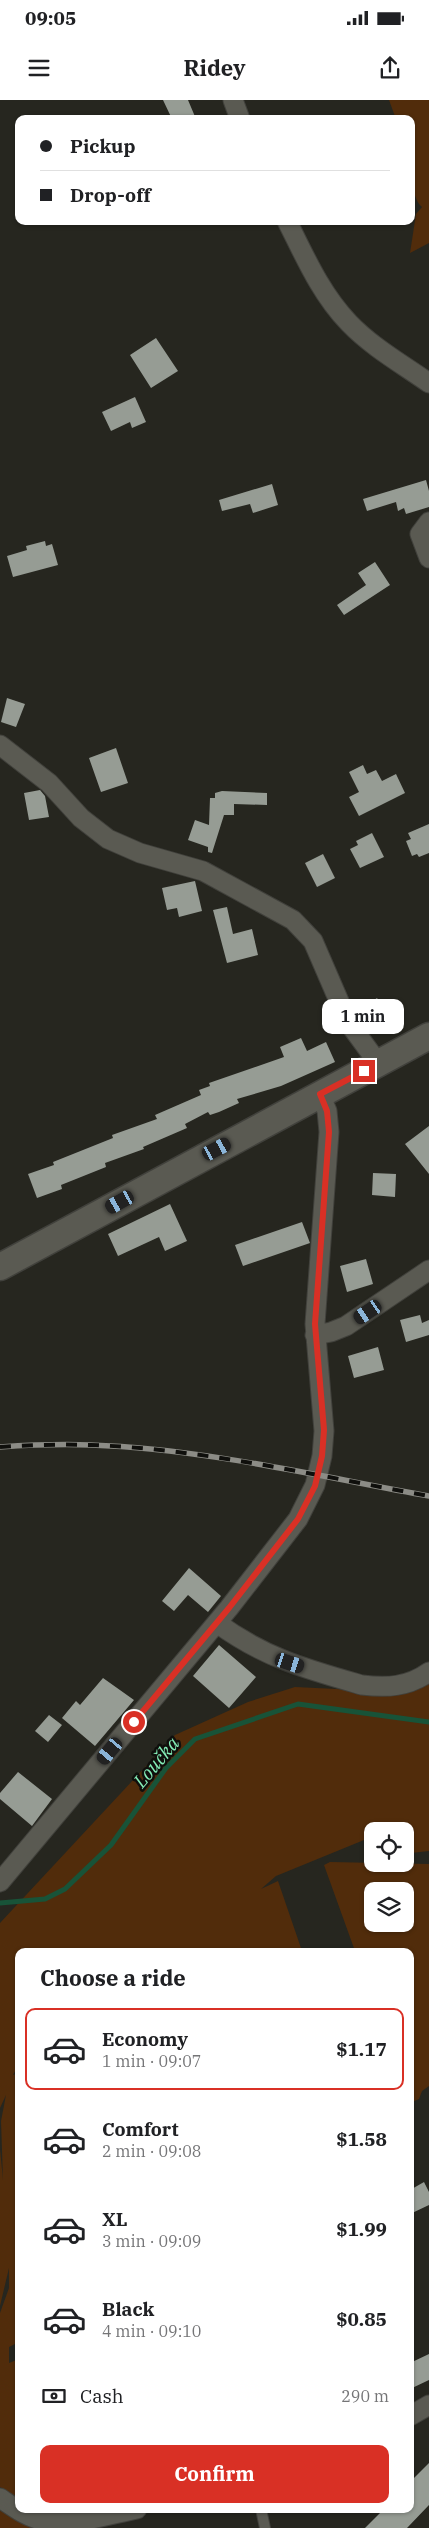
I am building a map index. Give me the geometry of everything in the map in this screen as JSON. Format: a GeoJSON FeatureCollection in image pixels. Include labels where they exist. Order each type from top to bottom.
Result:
{"type":"FeatureCollection","features":[{"type":"Feature","properties":{"kind":"main road"},"geometry":{"type":"LineString","coordinates":[[0,1267],[429,1036]]}},
{"type":"Feature","properties":{"kind":"street"},"geometry":{"type":"LineString","coordinates":[[233,100],[239,115]]}},
{"type":"Feature","properties":{"kind":"street"},"geometry":{"type":"LineString","coordinates":[[290,225],[314,274],[348,322],[374,345],[429,383]]}},
{"type":"Feature","properties":{"kind":"street"},"geometry":{"type":"LineString","coordinates":[[429,522],[420,534],[429,558]]}},
{"type":"Feature","properties":{"kind":"street"},"geometry":{"type":"LineString","coordinates":[[0,745],[49,783],[81,818],[108,839],[140,853],[203,871],[293,920],[313,941],[348,1022],[378,1063]]}},
{"type":"Feature","properties":{"kind":"street"},"geometry":{"type":"LineString","coordinates":[[0,1882],[217,1623],[298,1519],[315,1486],[322,1456],[324,1430],[315,1335],[329,1132],[327,1111],[320,1094]]}},
{"type":"Feature","properties":{"kind":"street"},"geometry":{"type":"LineString","coordinates":[[315,1335],[331,1332],[346,1326],[429,1270]]}},
{"type":"Feature","properties":{"kind":"street"},"geometry":{"type":"LineString","coordinates":[[217,1623],[250,1646],[275,1658],[362,1685],[377,1687],[407,1684],[429,1672]]}},
{"type":"Feature","properties":{"kind":"street"},"geometry":{"type":"LineString","coordinates":[[414,2414],[429,2405]]}},
{"type":"Feature","properties":{"kind":"street"},"geometry":{"type":"LineString","coordinates":[[0,2498],[15,2509]]}},
{"type":"Feature","properties":{"kind":"street"},"geometry":{"type":"LineString","coordinates":[[24,2513],[41,2520],[75,2522],[118,2513]]}},
{"type":"Feature","properties":{"kind":"lane"},"geometry":{"type":"LineString","coordinates":[[262,2513],[265,2528]]}},
{"type":"Feature","properties":{"kind":"shaded area"},"geometry":{"type":"Polygon","coordinates":[[[389,100],[429,100],[429,243],[410,253],[416,214],[422,207],[415,193],[415,115],[395,115],[389,100]]]}},
{"type":"Feature","properties":{"kind":"shaded area"},"geometry":{"type":"Polygon","coordinates":[[[429,1679],[429,1851],[414,1853],[414,1822],[364,1822],[364,1840],[276,1876],[261,1889],[278,1881],[301,1948],[15,1948],[15,2071],[13,2075],[15,2074],[15,2344],[9,2347],[9,2363],[15,2361],[15,2496],[0,2487],[0,2313],[9,2288],[9,2268],[0,2306],[0,2149],[3,2180],[1,2121],[6,2095],[0,2108],[0,1923],[175,1735],[248,1702],[295,1687],[357,1690],[429,1679]]]}},
{"type":"Feature","properties":{"kind":"shaded area"},"geometry":{"type":"Polygon","coordinates":[[[330,1862],[364,1863],[364,1872],[414,1872],[414,1864],[429,1864],[429,2086],[422,2091],[419,2099],[414,2101],[414,1948],[354,1948],[324,1865],[330,1862]]]}},
{"type":"Feature","properties":{"kind":"shaded area"},"geometry":{"type":"Polygon","coordinates":[[[0,2506],[46,2528],[0,2528],[0,2506]]]}},
{"type":"Feature","properties":{"kind":"building"},"geometry":{"type":"Polygon","coordinates":[[[163,100],[188,100],[194,115],[170,115],[163,100]]]}},
{"type":"Feature","properties":{"kind":"building"},"geometry":{"type":"Polygon","coordinates":[[[156,338],[178,371],[151,388],[130,355],[156,338]]]}},
{"type":"Feature","properties":{"kind":"building"},"geometry":{"type":"Polygon","coordinates":[[[135,397],[146,422],[132,428],[130,422],[111,431],[102,412],[135,397]]]}},
{"type":"Feature","properties":{"kind":"building"},"geometry":{"type":"Polygon","coordinates":[[[426,480],[429,491],[429,507],[406,514],[404,508],[398,511],[396,502],[367,511],[363,499],[426,480]]]}},
{"type":"Feature","properties":{"kind":"building"},"geometry":{"type":"Polygon","coordinates":[[[272,484],[278,505],[253,513],[250,504],[222,511],[219,500],[272,484]]]}},
{"type":"Feature","properties":{"kind":"building"},"geometry":{"type":"Polygon","coordinates":[[[45,541],[46,546],[52,544],[58,565],[13,577],[7,556],[27,550],[26,546],[45,541]]]}},
{"type":"Feature","properties":{"kind":"building"},"geometry":{"type":"Polygon","coordinates":[[[375,562],[390,585],[344,615],[337,605],[366,585],[358,573],[375,562]]]}},
{"type":"Feature","properties":{"kind":"building"},"geometry":{"type":"Polygon","coordinates":[[[7,698],[25,704],[16,727],[1,722],[7,698]]]}},
{"type":"Feature","properties":{"kind":"building"},"geometry":{"type":"Polygon","coordinates":[[[116,748],[128,783],[101,792],[89,758],[116,748]]]}},
{"type":"Feature","properties":{"kind":"building"},"geometry":{"type":"Polygon","coordinates":[[[363,765],[367,774],[376,770],[382,781],[396,774],[405,793],[359,816],[349,797],[359,792],[349,772],[363,765]]]}},
{"type":"Feature","properties":{"kind":"building"},"geometry":{"type":"Polygon","coordinates":[[[40,790],[45,796],[49,817],[29,820],[24,793],[40,790]]]}},
{"type":"Feature","properties":{"kind":"building"},"geometry":{"type":"Polygon","coordinates":[[[222,791],[267,793],[267,805],[234,804],[234,815],[224,815],[212,853],[208,852],[208,847],[188,840],[195,820],[209,825],[210,798],[215,798],[215,793],[222,791]]]}},
{"type":"Feature","properties":{"kind":"building"},"geometry":{"type":"Polygon","coordinates":[[[429,824],[429,853],[419,857],[417,854],[412,856],[406,841],[411,839],[408,833],[429,824]]]}},
{"type":"Feature","properties":{"kind":"building"},"geometry":{"type":"Polygon","coordinates":[[[372,833],[384,857],[360,868],[350,849],[358,845],[356,841],[372,833]]]}},
{"type":"Feature","properties":{"kind":"building"},"geometry":{"type":"Polygon","coordinates":[[[323,854],[335,878],[317,887],[305,863],[323,854]]]}},
{"type":"Feature","properties":{"kind":"building"},"geometry":{"type":"Polygon","coordinates":[[[195,881],[202,911],[179,917],[177,908],[167,910],[162,888],[195,881]]]}},
{"type":"Feature","properties":{"kind":"building"},"geometry":{"type":"Polygon","coordinates":[[[227,907],[233,934],[252,929],[258,955],[227,963],[213,910],[227,907]]]}},
{"type":"Feature","properties":{"kind":"building"},"geometry":{"type":"Polygon","coordinates":[[[377,998],[393,1021],[374,1033],[362,1015],[368,1011],[365,1006],[377,998]]]}},
{"type":"Feature","properties":{"kind":"building"},"geometry":{"type":"Polygon","coordinates":[[[301,1038],[307,1051],[326,1042],[335,1062],[281,1086],[237,1099],[239,1103],[219,1112],[210,1115],[208,1112],[185,1124],[187,1128],[143,1147],[144,1149],[105,1163],[106,1167],[61,1185],[62,1189],[37,1198],[28,1174],[54,1165],[53,1162],[113,1138],[112,1135],[157,1119],[155,1115],[201,1095],[199,1090],[210,1086],[209,1083],[284,1057],[280,1047],[301,1038]]]}},
{"type":"Feature","properties":{"kind":"building"},"geometry":{"type":"Polygon","coordinates":[[[429,1126],[429,1174],[405,1144],[429,1126]]]}},
{"type":"Feature","properties":{"kind":"building"},"geometry":{"type":"Polygon","coordinates":[[[373,1173],[396,1174],[395,1197],[372,1195],[373,1173]]]}},
{"type":"Feature","properties":{"kind":"building"},"geometry":{"type":"Polygon","coordinates":[[[170,1204],[187,1241],[165,1251],[159,1237],[118,1256],[108,1234],[170,1204]]]}},
{"type":"Feature","properties":{"kind":"building"},"geometry":{"type":"Polygon","coordinates":[[[302,1222],[310,1243],[243,1266],[235,1245],[302,1222]]]}},
{"type":"Feature","properties":{"kind":"building"},"geometry":{"type":"Polygon","coordinates":[[[366,1259],[373,1284],[347,1292],[340,1266],[366,1259]]]}},
{"type":"Feature","properties":{"kind":"building"},"geometry":{"type":"Polygon","coordinates":[[[420,1315],[422,1323],[429,1320],[429,1335],[406,1342],[400,1320],[420,1315]]]}},
{"type":"Feature","properties":{"kind":"building"},"geometry":{"type":"Polygon","coordinates":[[[378,1347],[384,1370],[354,1378],[348,1356],[378,1347]]]}},
{"type":"Feature","properties":{"kind":"building"},"geometry":{"type":"Polygon","coordinates":[[[189,1568],[221,1596],[208,1612],[188,1595],[174,1611],[162,1601],[189,1568]]]}},
{"type":"Feature","properties":{"kind":"building"},"geometry":{"type":"Polygon","coordinates":[[[219,1645],[256,1677],[229,1708],[193,1676],[219,1645]]]}},
{"type":"Feature","properties":{"kind":"building"},"geometry":{"type":"Polygon","coordinates":[[[103,1678],[134,1700],[95,1746],[62,1718],[76,1701],[80,1705],[103,1678]]]}},
{"type":"Feature","properties":{"kind":"building"},"geometry":{"type":"Polygon","coordinates":[[[49,1715],[62,1725],[48,1742],[35,1731],[49,1715]]]}},
{"type":"Feature","properties":{"kind":"building"},"geometry":{"type":"Polygon","coordinates":[[[18,1772],[52,1799],[32,1826],[0,1799],[0,1793],[18,1772]]]}},
{"type":"Feature","properties":{"kind":"building"},"geometry":{"type":"Polygon","coordinates":[[[424,2182],[429,2192],[429,2205],[414,2212],[414,2188],[424,2182]]]}},
{"type":"Feature","properties":{"kind":"building"},"geometry":{"type":"Polygon","coordinates":[[[429,2354],[429,2380],[414,2387],[414,2361],[429,2354]]]}},
{"type":"Feature","properties":{"kind":"building"},"geometry":{"type":"Polygon","coordinates":[[[429,2463],[429,2505],[407,2528],[365,2528],[380,2513],[414,2513],[414,2478],[429,2463]]]}},
{"type":"Feature","properties":{"kind":"waterway","name":"Loučka"},"geometry":{"type":"LineString","coordinates":[[0,1903],[45,1899],[65,1889],[111,1845],[166,1768],[195,1739],[298,1704],[429,1722]]}},
{"type":"Feature","properties":{"kind":"railway"},"geometry":{"type":"LineString","coordinates":[[0,1447],[91,1445],[176,1452],[261,1464],[429,1496]]}},
{"type":"Feature","properties":{"kind":"route"},"geometry":{"type":"LineString","coordinates":[[134,1722],[229,1608],[298,1519],[315,1486],[324,1444],[324,1419],[315,1345],[315,1324],[329,1132],[327,1111],[320,1094],[364,1071]]}}]}
